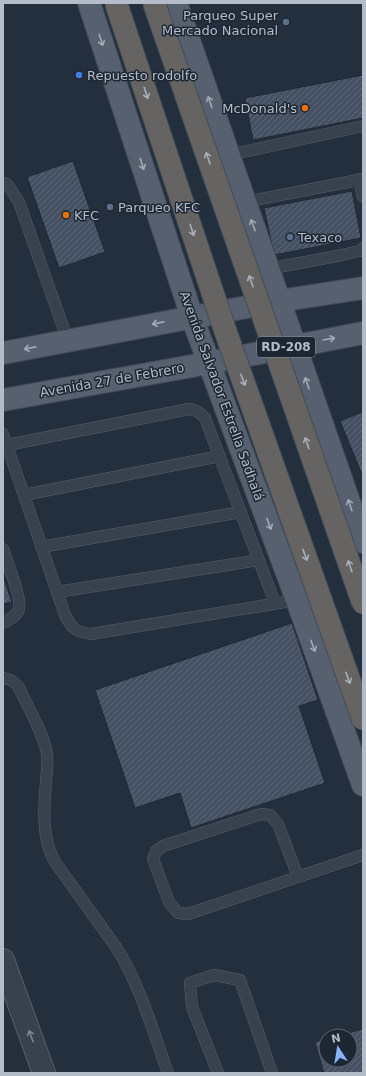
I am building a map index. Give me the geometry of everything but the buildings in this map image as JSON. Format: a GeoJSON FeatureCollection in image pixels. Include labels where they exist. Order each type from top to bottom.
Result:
{"type":"FeatureCollection","features":[{"type":"Feature","properties":{"kind":"highway","name":"Avenida Salvador Estrella Sadhalá"},"geometry":{"type":"LineString","coordinates":[[116,3],[225,330],[363,719]]}},
{"type":"Feature","properties":{"kind":"highway"},"geometry":{"type":"LineString","coordinates":[[154,3],[363,603]]}},
{"type":"Feature","properties":{"kind":"main road","name":"Avenida Salvador Estrella Sadhalá"},"geometry":{"type":"LineString","coordinates":[[89,3],[192,317],[297,600],[363,785]]}},
{"type":"Feature","properties":{"kind":"main road"},"geometry":{"type":"LineString","coordinates":[[176,3],[363,542]]}},
{"type":"Feature","properties":{"kind":"main road"},"geometry":{"type":"LineString","coordinates":[[3,353],[279,301],[363,288]]}},
{"type":"Feature","properties":{"kind":"main road","name":"Avenida 27 de Febrero"},"geometry":{"type":"LineString","coordinates":[[3,400],[209,363],[363,333]]}},
{"type":"Feature","properties":{"kind":"street"},"geometry":{"type":"LineString","coordinates":[[3,960],[44,1073]]}},
{"type":"Feature","properties":{"kind":"lane"},"geometry":{"type":"LineString","coordinates":[[229,155],[363,126]]}},
{"type":"Feature","properties":{"kind":"lane"},"geometry":{"type":"LineString","coordinates":[[245,202],[361,179],[363,197]]}},
{"type":"Feature","properties":{"kind":"lane"},"geometry":{"type":"LineString","coordinates":[[3,183],[7,184],[19,202],[68,341]]}},
{"type":"Feature","properties":{"kind":"lane"},"geometry":{"type":"LineString","coordinates":[[268,269],[342,255],[359,251],[363,248]]}},
{"type":"Feature","properties":{"kind":"lane"},"geometry":{"type":"LineString","coordinates":[[7,445],[189,409],[200,412],[205,418],[220,456],[275,603]]}},
{"type":"Feature","properties":{"kind":"lane"},"geometry":{"type":"LineString","coordinates":[[3,434],[65,615],[70,626],[79,632],[91,634],[297,600]]}},
{"type":"Feature","properties":{"kind":"lane"},"geometry":{"type":"LineString","coordinates":[[24,495],[220,456]]}},
{"type":"Feature","properties":{"kind":"lane"},"geometry":{"type":"LineString","coordinates":[[41,547],[241,512]]}},
{"type":"Feature","properties":{"kind":"lane"},"geometry":{"type":"LineString","coordinates":[[3,549],[19,600],[19,610],[13,617],[3,623]]}},
{"type":"Feature","properties":{"kind":"lane"},"geometry":{"type":"LineString","coordinates":[[57,592],[259,560]]}},
{"type":"Feature","properties":{"kind":"lane"},"geometry":{"type":"LineString","coordinates":[[3,678],[11,680],[18,686],[42,737],[46,752],[48,768],[44,828],[49,852],[126,962],[168,1073]]}},
{"type":"Feature","properties":{"kind":"lane"},"geometry":{"type":"LineString","coordinates":[[298,877],[278,824],[270,815],[261,814],[163,846],[156,851],[153,859],[169,902],[178,913],[188,914],[298,877],[363,855]]}},
{"type":"Feature","properties":{"kind":"lane"},"geometry":{"type":"LineString","coordinates":[[218,1073],[192,1007],[190,983],[214,975],[240,980],[272,1073]]}},
{"type":"Feature","properties":{"kind":"place","name":"Parqueo Super Mercado Nacional"},"geometry":{"type":"Point","coordinates":[286,22]}},
{"type":"Feature","properties":{"kind":"place","name":"Repuesto rodolfo"},"geometry":{"type":"Point","coordinates":[79,75]}},
{"type":"Feature","properties":{"kind":"place","name":"McDonald's"},"geometry":{"type":"Point","coordinates":[305,108]}},
{"type":"Feature","properties":{"kind":"place","name":"Parqueo KFC"},"geometry":{"type":"Point","coordinates":[110,207]}},
{"type":"Feature","properties":{"kind":"place","name":"KFC"},"geometry":{"type":"Point","coordinates":[66,215]}},
{"type":"Feature","properties":{"kind":"place","name":"Texaco"},"geometry":{"type":"Point","coordinates":[290,237]}}]}
